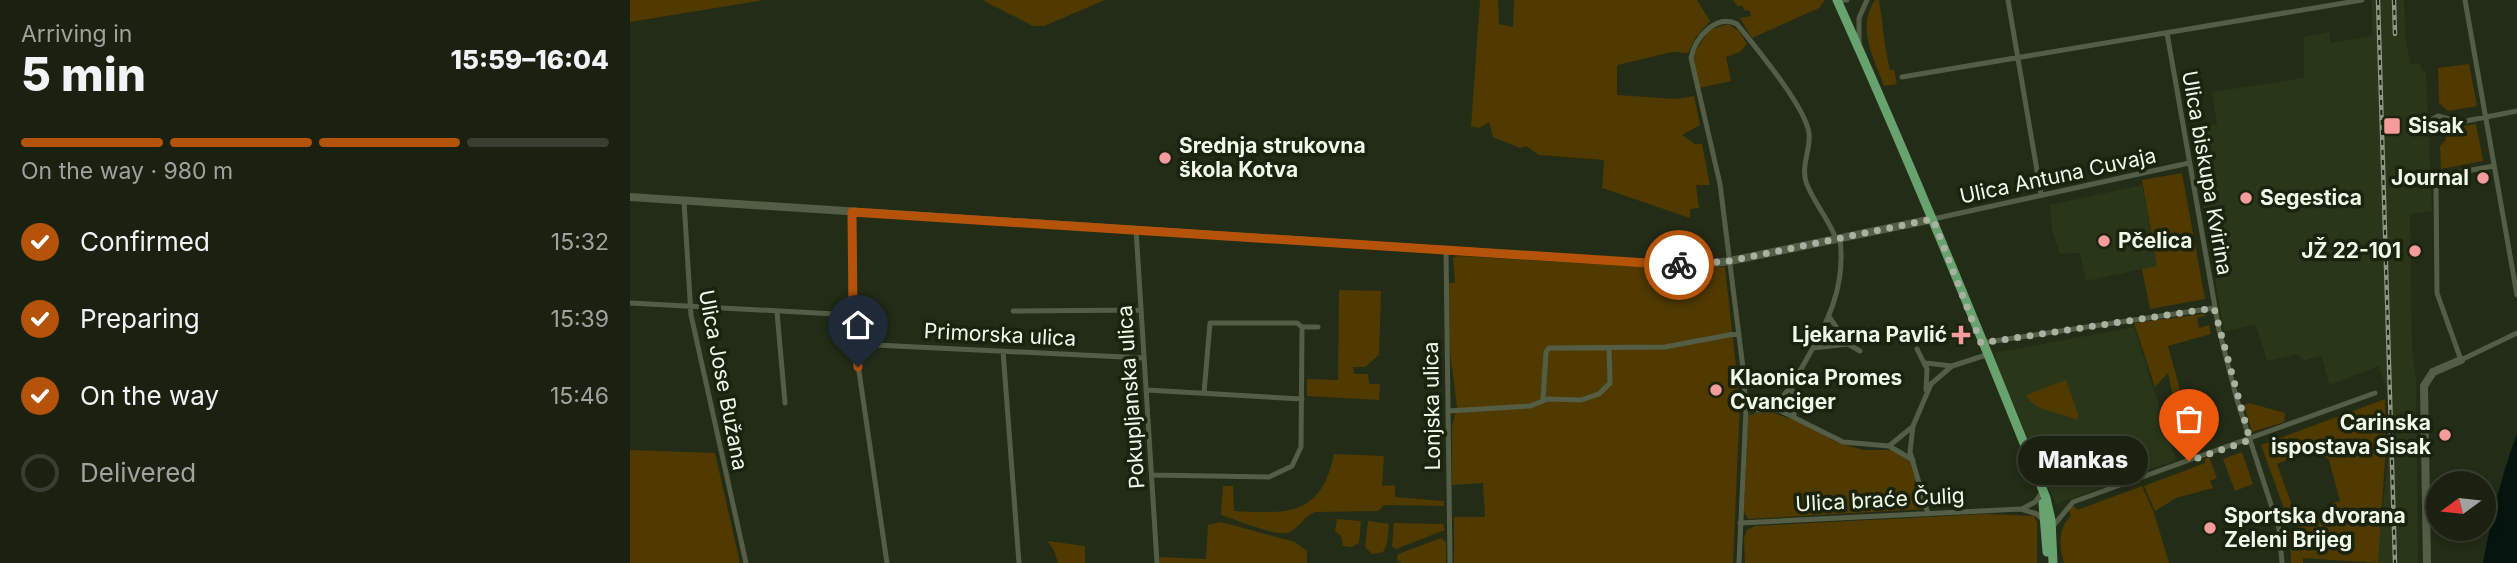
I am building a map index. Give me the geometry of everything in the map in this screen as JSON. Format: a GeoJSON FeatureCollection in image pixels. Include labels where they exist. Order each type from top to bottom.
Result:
{"type":"FeatureCollection","features":[{"type":"Feature","properties":{"kind":"main road"},"geometry":{"type":"LineString","coordinates":[[1838,0],[1933,219],[2048,504],[2055,563]]}},
{"type":"Feature","properties":{"kind":"main road"},"geometry":{"type":"LineString","coordinates":[[630,198],[1692,266],[1838,240],[1933,219]]}},
{"type":"Feature","properties":{"kind":"main road"},"geometry":{"type":"LineString","coordinates":[[2427,563],[2423,393],[2429,375],[2461,360]]}},
{"type":"Feature","properties":{"kind":"main road"},"geometry":{"type":"LineString","coordinates":[[2040,489],[2047,563]]}},
{"type":"Feature","properties":{"kind":"street"},"geometry":{"type":"LineString","coordinates":[[1838,0],[1847,0]]}},
{"type":"Feature","properties":{"kind":"street"},"geometry":{"type":"LineString","coordinates":[[1861,53],[1858,27],[1867,0]]}},
{"type":"Feature","properties":{"kind":"street"},"geometry":{"type":"LineString","coordinates":[[2008,0],[2041,194]]}},
{"type":"Feature","properties":{"kind":"street"},"geometry":{"type":"LineString","coordinates":[[1902,77],[2362,0]]}},
{"type":"Feature","properties":{"kind":"street"},"geometry":{"type":"LineString","coordinates":[[2465,0],[2517,295]]}},
{"type":"Feature","properties":{"kind":"street"},"geometry":{"type":"LineString","coordinates":[[1739,563],[1746,410],[1739,333],[1719,178],[1691,58],[1695,44],[1707,29],[1718,23],[1734,22],[1805,119],[1810,136],[1804,162],[1807,184],[1838,240],[1840,284],[1830,318],[1792,389],[1770,409]]}},
{"type":"Feature","properties":{"kind":"street","name":"Ulica biskupa Kvirina"},"geometry":{"type":"LineString","coordinates":[[2167,33],[2214,308],[2250,440],[2279,528],[2282,563]]}},
{"type":"Feature","properties":{"kind":"street"},"geometry":{"type":"LineString","coordinates":[[2461,122],[2438,116],[2433,119],[2432,127],[2435,131],[2442,132],[2461,122],[2517,111]]}},
{"type":"Feature","properties":{"kind":"street","name":"Ulica Antuna Cuvaja"},"geometry":{"type":"LineString","coordinates":[[1933,219],[2189,163]]}},
{"type":"Feature","properties":{"kind":"street"},"geometry":{"type":"LineString","coordinates":[[2494,166],[2445,176],[2435,188],[2437,293],[2461,360],[2516,332]]}},
{"type":"Feature","properties":{"kind":"street","name":"Ulica Jose Bužana"},"geometry":{"type":"LineString","coordinates":[[684,201],[689,306],[746,563]]}},
{"type":"Feature","properties":{"kind":"street"},"geometry":{"type":"LineString","coordinates":[[852,212],[855,344],[887,563]]}},
{"type":"Feature","properties":{"kind":"street","name":"Pokupljanska ulica"},"geometry":{"type":"LineString","coordinates":[[1136,229],[1157,563]]}},
{"type":"Feature","properties":{"kind":"street","name":"Lonjska ulica"},"geometry":{"type":"LineString","coordinates":[[1446,249],[1450,563]]}},
{"type":"Feature","properties":{"kind":"street"},"geometry":{"type":"LineString","coordinates":[[630,303],[853,316]]}},
{"type":"Feature","properties":{"kind":"street"},"geometry":{"type":"LineString","coordinates":[[1981,343],[2214,308]]}},
{"type":"Feature","properties":{"kind":"street"},"geometry":{"type":"LineString","coordinates":[[1013,311],[1141,310]]}},
{"type":"Feature","properties":{"kind":"street"},"geometry":{"type":"LineString","coordinates":[[777,312],[785,403]]}},
{"type":"Feature","properties":{"kind":"street"},"geometry":{"type":"LineString","coordinates":[[1830,318],[1848,344],[1860,351]]}},
{"type":"Feature","properties":{"kind":"street"},"geometry":{"type":"LineString","coordinates":[[1204,393],[1210,323],[1297,323],[1303,327],[1318,327]]}},
{"type":"Feature","properties":{"kind":"street"},"geometry":{"type":"LineString","coordinates":[[1152,475],[1269,477],[1284,472],[1296,461],[1301,447],[1303,327]]}},
{"type":"Feature","properties":{"kind":"street"},"geometry":{"type":"LineString","coordinates":[[1543,400],[1547,349],[1665,347],[1739,333]]}},
{"type":"Feature","properties":{"kind":"street","name":"Primorska ulica"},"geometry":{"type":"LineString","coordinates":[[855,344],[1144,358]]}},
{"type":"Feature","properties":{"kind":"street"},"geometry":{"type":"LineString","coordinates":[[1813,348],[1848,344]]}},
{"type":"Feature","properties":{"kind":"street"},"geometry":{"type":"LineString","coordinates":[[1448,411],[1530,406],[1543,400],[1581,400],[1604,391],[1611,378],[1609,348]]}},
{"type":"Feature","properties":{"kind":"street"},"geometry":{"type":"LineString","coordinates":[[1917,349],[1925,363],[1926,391],[1913,426],[1910,443],[1928,514]]}},
{"type":"Feature","properties":{"kind":"street"},"geometry":{"type":"LineString","coordinates":[[1003,351],[1019,563]]}},
{"type":"Feature","properties":{"kind":"street"},"geometry":{"type":"LineString","coordinates":[[1925,363],[1952,366],[1986,355]]}},
{"type":"Feature","properties":{"kind":"street"},"geometry":{"type":"LineString","coordinates":[[1926,391],[1952,366]]}},
{"type":"Feature","properties":{"kind":"street"},"geometry":{"type":"LineString","coordinates":[[1792,389],[1794,415]]}},
{"type":"Feature","properties":{"kind":"street"},"geometry":{"type":"LineString","coordinates":[[1147,390],[1302,399]]}},
{"type":"Feature","properties":{"kind":"street"},"geometry":{"type":"LineString","coordinates":[[2052,531],[2065,508],[2101,492],[2375,393]]}},
{"type":"Feature","properties":{"kind":"street"},"geometry":{"type":"LineString","coordinates":[[1746,410],[1770,409],[1794,415],[1843,442],[1889,446],[1913,460]]}},
{"type":"Feature","properties":{"kind":"street"},"geometry":{"type":"LineString","coordinates":[[1889,446],[1913,426]]}},
{"type":"Feature","properties":{"kind":"street"},"geometry":{"type":"LineString","coordinates":[[2021,509],[2032,505],[2040,489]]}},
{"type":"Feature","properties":{"kind":"street"},"geometry":{"type":"LineString","coordinates":[[2048,504],[2065,508]]}},
{"type":"Feature","properties":{"kind":"street"},"geometry":{"type":"LineString","coordinates":[[2021,509],[2037,513],[2045,523]]}},
{"type":"Feature","properties":{"kind":"street","name":"Ulica braće Čulig"},"geometry":{"type":"LineString","coordinates":[[1740,523],[2021,509]]}},
{"type":"Feature","properties":{"kind":"shaded area"},"geometry":{"type":"Polygon","coordinates":[[[630,0],[764,0],[630,22],[630,0]]]}},
{"type":"Feature","properties":{"kind":"shaded area"},"geometry":{"type":"Polygon","coordinates":[[[982,0],[1105,0],[1044,26],[1033,26],[982,0]]]}},
{"type":"Feature","properties":{"kind":"shaded area"},"geometry":{"type":"Polygon","coordinates":[[[1480,0],[1498,0],[1499,24],[1513,27],[1514,0],[1697,0],[1710,21],[1696,37],[1688,53],[1672,52],[1617,65],[1617,95],[1676,99],[1694,96],[1700,125],[1682,135],[1695,144],[1702,144],[1710,185],[1696,185],[1699,208],[1690,209],[1690,218],[1602,188],[1604,160],[1539,155],[1526,146],[1520,148],[1493,137],[1489,122],[1479,128],[1471,126],[1480,0]]]}},
{"type":"Feature","properties":{"kind":"shaded area"},"geometry":{"type":"Polygon","coordinates":[[[1733,0],[1825,0],[1819,8],[1752,38],[1740,18],[1751,16],[1750,11],[1744,10],[1742,5],[1738,7],[1733,0]]]}},
{"type":"Feature","properties":{"kind":"shaded area"},"geometry":{"type":"Polygon","coordinates":[[[1875,0],[1879,0],[1888,61],[1890,70],[1894,70],[1897,84],[1884,86],[1869,43],[1867,22],[1875,0]]]}},
{"type":"Feature","properties":{"kind":"shaded area"},"geometry":{"type":"Polygon","coordinates":[[[2372,0],[2404,0],[2406,43],[2411,64],[2420,64],[2422,71],[2426,71],[2432,211],[2410,214],[2412,350],[2416,379],[2418,563],[2377,563],[2389,448],[2388,394],[2379,366],[2329,385],[2322,356],[2302,361],[2298,354],[2267,361],[2256,325],[2224,331],[2190,128],[2217,124],[2212,92],[2304,78],[2304,37],[2329,32],[2331,43],[2372,36],[2372,0]]]}},
{"type":"Feature","properties":{"kind":"shaded area"},"geometry":{"type":"Polygon","coordinates":[[[1728,24],[1739,31],[1747,44],[1740,52],[1726,57],[1731,81],[1699,88],[1693,55],[1709,30],[1728,24]]]}},
{"type":"Feature","properties":{"kind":"shaded area"},"geometry":{"type":"Polygon","coordinates":[[[2469,64],[2477,106],[2448,111],[2439,103],[2438,68],[2469,64]]]}},
{"type":"Feature","properties":{"kind":"shaded area"},"geometry":{"type":"Polygon","coordinates":[[[2476,124],[2483,161],[2441,169],[2440,146],[2446,140],[2445,133],[2450,128],[2476,124]]]}},
{"type":"Feature","properties":{"kind":"shaded area"},"geometry":{"type":"Polygon","coordinates":[[[2182,173],[2205,299],[2150,309],[2142,269],[2157,266],[2142,180],[2182,173]]]}},
{"type":"Feature","properties":{"kind":"shaded area","name":"Pčelica"},"geometry":{"type":"Polygon","coordinates":[[[2142,185],[2157,266],[2086,281],[2080,253],[2060,254],[2052,229],[2050,205],[2142,185]]]}},
{"type":"Feature","properties":{"kind":"shaded area"},"geometry":{"type":"Polygon","coordinates":[[[1453,257],[1680,269],[1725,267],[1740,403],[1733,563],[1454,563],[1454,517],[1485,517],[1483,483],[1452,485],[1452,426],[1457,407],[1450,352],[1449,283],[1455,283],[1453,257]]]}},
{"type":"Feature","properties":{"kind":"shaded area"},"geometry":{"type":"Polygon","coordinates":[[[1339,290],[1381,291],[1379,355],[1365,367],[1353,367],[1354,374],[1368,374],[1369,384],[1380,384],[1379,400],[1307,396],[1307,379],[1338,380],[1339,290]]]}},
{"type":"Feature","properties":{"kind":"shaded area"},"geometry":{"type":"Polygon","coordinates":[[[2205,316],[2197,318],[2199,328],[2209,325],[2211,334],[2168,346],[2182,397],[2173,397],[2168,373],[2155,387],[2134,323],[2205,316]]]}},
{"type":"Feature","properties":{"kind":"shaded area"},"geometry":{"type":"Polygon","coordinates":[[[2134,327],[2176,460],[2056,504],[1997,365],[1995,353],[2134,327]]]}},
{"type":"Feature","properties":{"kind":"shaded area"},"geometry":{"type":"Polygon","coordinates":[[[2066,380],[2079,417],[2077,420],[2035,405],[2026,395],[2066,380]]]}},
{"type":"Feature","properties":{"kind":"shaded area"},"geometry":{"type":"Polygon","coordinates":[[[2385,399],[2386,445],[2378,563],[2303,558],[2303,563],[2291,563],[2290,537],[2284,534],[2328,513],[2328,505],[2340,501],[2329,460],[2315,449],[2277,464],[2295,514],[2300,516],[2287,525],[2280,520],[2287,517],[2261,445],[2385,399]]]}},
{"type":"Feature","properties":{"kind":"shaded area"},"geometry":{"type":"Polygon","coordinates":[[[2249,403],[2285,413],[2284,422],[2252,432],[2244,405],[2249,403]]]}},
{"type":"Feature","properties":{"kind":"shaded area"},"geometry":{"type":"Polygon","coordinates":[[[1767,411],[1803,423],[1836,442],[1863,450],[1891,450],[1910,461],[1924,509],[1748,519],[1744,512],[1748,415],[1767,411]]]}},
{"type":"Feature","properties":{"kind":"shaded area"},"geometry":{"type":"Polygon","coordinates":[[[2517,434],[2517,563],[2483,563],[2487,541],[2496,541],[2496,502],[2517,434]]]}},
{"type":"Feature","properties":{"kind":"shaded area"},"geometry":{"type":"Polygon","coordinates":[[[630,450],[715,453],[740,563],[630,563],[630,450]]]}},
{"type":"Feature","properties":{"kind":"shaded area"},"geometry":{"type":"Polygon","coordinates":[[[2242,452],[2253,484],[2235,491],[2223,459],[2242,452]]]}},
{"type":"Feature","properties":{"kind":"shaded area"},"geometry":{"type":"Polygon","coordinates":[[[1334,454],[1384,456],[1382,486],[1395,485],[1395,497],[1444,501],[1444,506],[1384,505],[1378,511],[1315,512],[1293,530],[1284,533],[1221,515],[1223,486],[1233,486],[1234,511],[1271,512],[1299,507],[1311,500],[1320,489],[1334,454]]]}},
{"type":"Feature","properties":{"kind":"shaded area"},"geometry":{"type":"Polygon","coordinates":[[[2209,457],[2217,478],[2210,481],[2213,488],[2176,498],[2155,511],[2144,486],[2205,463],[2205,459],[2209,457]]]}},
{"type":"Feature","properties":{"kind":"shaded area"},"geometry":{"type":"Polygon","coordinates":[[[2142,486],[2154,513],[2169,563],[2064,563],[2061,538],[2064,526],[2071,516],[2069,509],[2074,506],[2077,510],[2142,486]]]}},
{"type":"Feature","properties":{"kind":"shaded area"},"geometry":{"type":"Polygon","coordinates":[[[1986,514],[2034,516],[2037,522],[2037,563],[1745,563],[1744,538],[1747,530],[1755,526],[1986,514]]]}},
{"type":"Feature","properties":{"kind":"shaded area"},"geometry":{"type":"Polygon","coordinates":[[[1337,519],[1361,521],[1359,543],[1352,547],[1343,546],[1341,536],[1335,531],[1337,519]]]}},
{"type":"Feature","properties":{"kind":"shaded area"},"geometry":{"type":"Polygon","coordinates":[[[1368,521],[1389,524],[1387,544],[1383,552],[1372,554],[1365,547],[1368,521]]]}},
{"type":"Feature","properties":{"kind":"shaded area"},"geometry":{"type":"Polygon","coordinates":[[[1221,522],[1295,542],[1307,551],[1307,563],[1160,563],[1159,557],[1206,559],[1208,525],[1221,522]]]}},
{"type":"Feature","properties":{"kind":"shaded area"},"geometry":{"type":"Polygon","coordinates":[[[1394,523],[1443,524],[1445,530],[1396,549],[1392,546],[1394,523]]]}},
{"type":"Feature","properties":{"kind":"shaded area"},"geometry":{"type":"Polygon","coordinates":[[[1441,538],[1446,542],[1446,563],[1401,563],[1397,559],[1398,554],[1441,538]]]}},
{"type":"Feature","properties":{"kind":"shaded area"},"geometry":{"type":"Polygon","coordinates":[[[1047,541],[1085,546],[1085,563],[1058,563],[1054,550],[1047,541]]]}},
{"type":"Feature","properties":{"kind":"railway"},"geometry":{"type":"LineString","coordinates":[[2378,0],[2395,563]]}},
{"type":"Feature","properties":{"kind":"railway"},"geometry":{"type":"LineString","coordinates":[[2394,0],[2395,34]]}},
{"type":"Feature","properties":{"kind":"way so far"},"geometry":{"type":"LineString","coordinates":[[1679,265],[1708,265],[1933,219],[1981,343],[2214,308],[2225,357],[2250,440],[2189,461]]}},
{"type":"Feature","properties":{"kind":"place","name":"Sisak"},"geometry":{"type":"Point","coordinates":[2392,126]}},
{"type":"Feature","properties":{"kind":"place","name":"Srednja strukovna škola Kotva"},"geometry":{"type":"Point","coordinates":[1165,158]}},
{"type":"Feature","properties":{"kind":"place","name":"Journal"},"geometry":{"type":"Point","coordinates":[2483,178]}},
{"type":"Feature","properties":{"kind":"place","name":"Segestica"},"geometry":{"type":"Point","coordinates":[2246,198]}},
{"type":"Feature","properties":{"kind":"place","name":"Pčelica"},"geometry":{"type":"Point","coordinates":[2104,241]}},
{"type":"Feature","properties":{"kind":"place","name":"JŽ 22-101"},"geometry":{"type":"Point","coordinates":[2415,251]}},
{"type":"Feature","properties":{"kind":"place","name":"Ljekarna Pavlić"},"geometry":{"type":"Point","coordinates":[1961,335]}},
{"type":"Feature","properties":{"kind":"place","name":"Klaonica Promes Cvanciger"},"geometry":{"type":"Point","coordinates":[1716,390]}},
{"type":"Feature","properties":{"kind":"place","name":"Carinska ispostava Sisak"},"geometry":{"type":"Point","coordinates":[2445,435]}},
{"type":"Feature","properties":{"kind":"place","name":"Mankas"},"geometry":{"type":"Point","coordinates":[2189,461]}},
{"type":"Feature","properties":{"kind":"place","name":"Sportska dvorana Zeleni Brijeg"},"geometry":{"type":"Point","coordinates":[2210,528]}},
{"type":"Feature","properties":{"kind":"route"},"geometry":{"type":"LineString","coordinates":[[858,367],[853,316],[852,212],[1679,265]]}}]}
